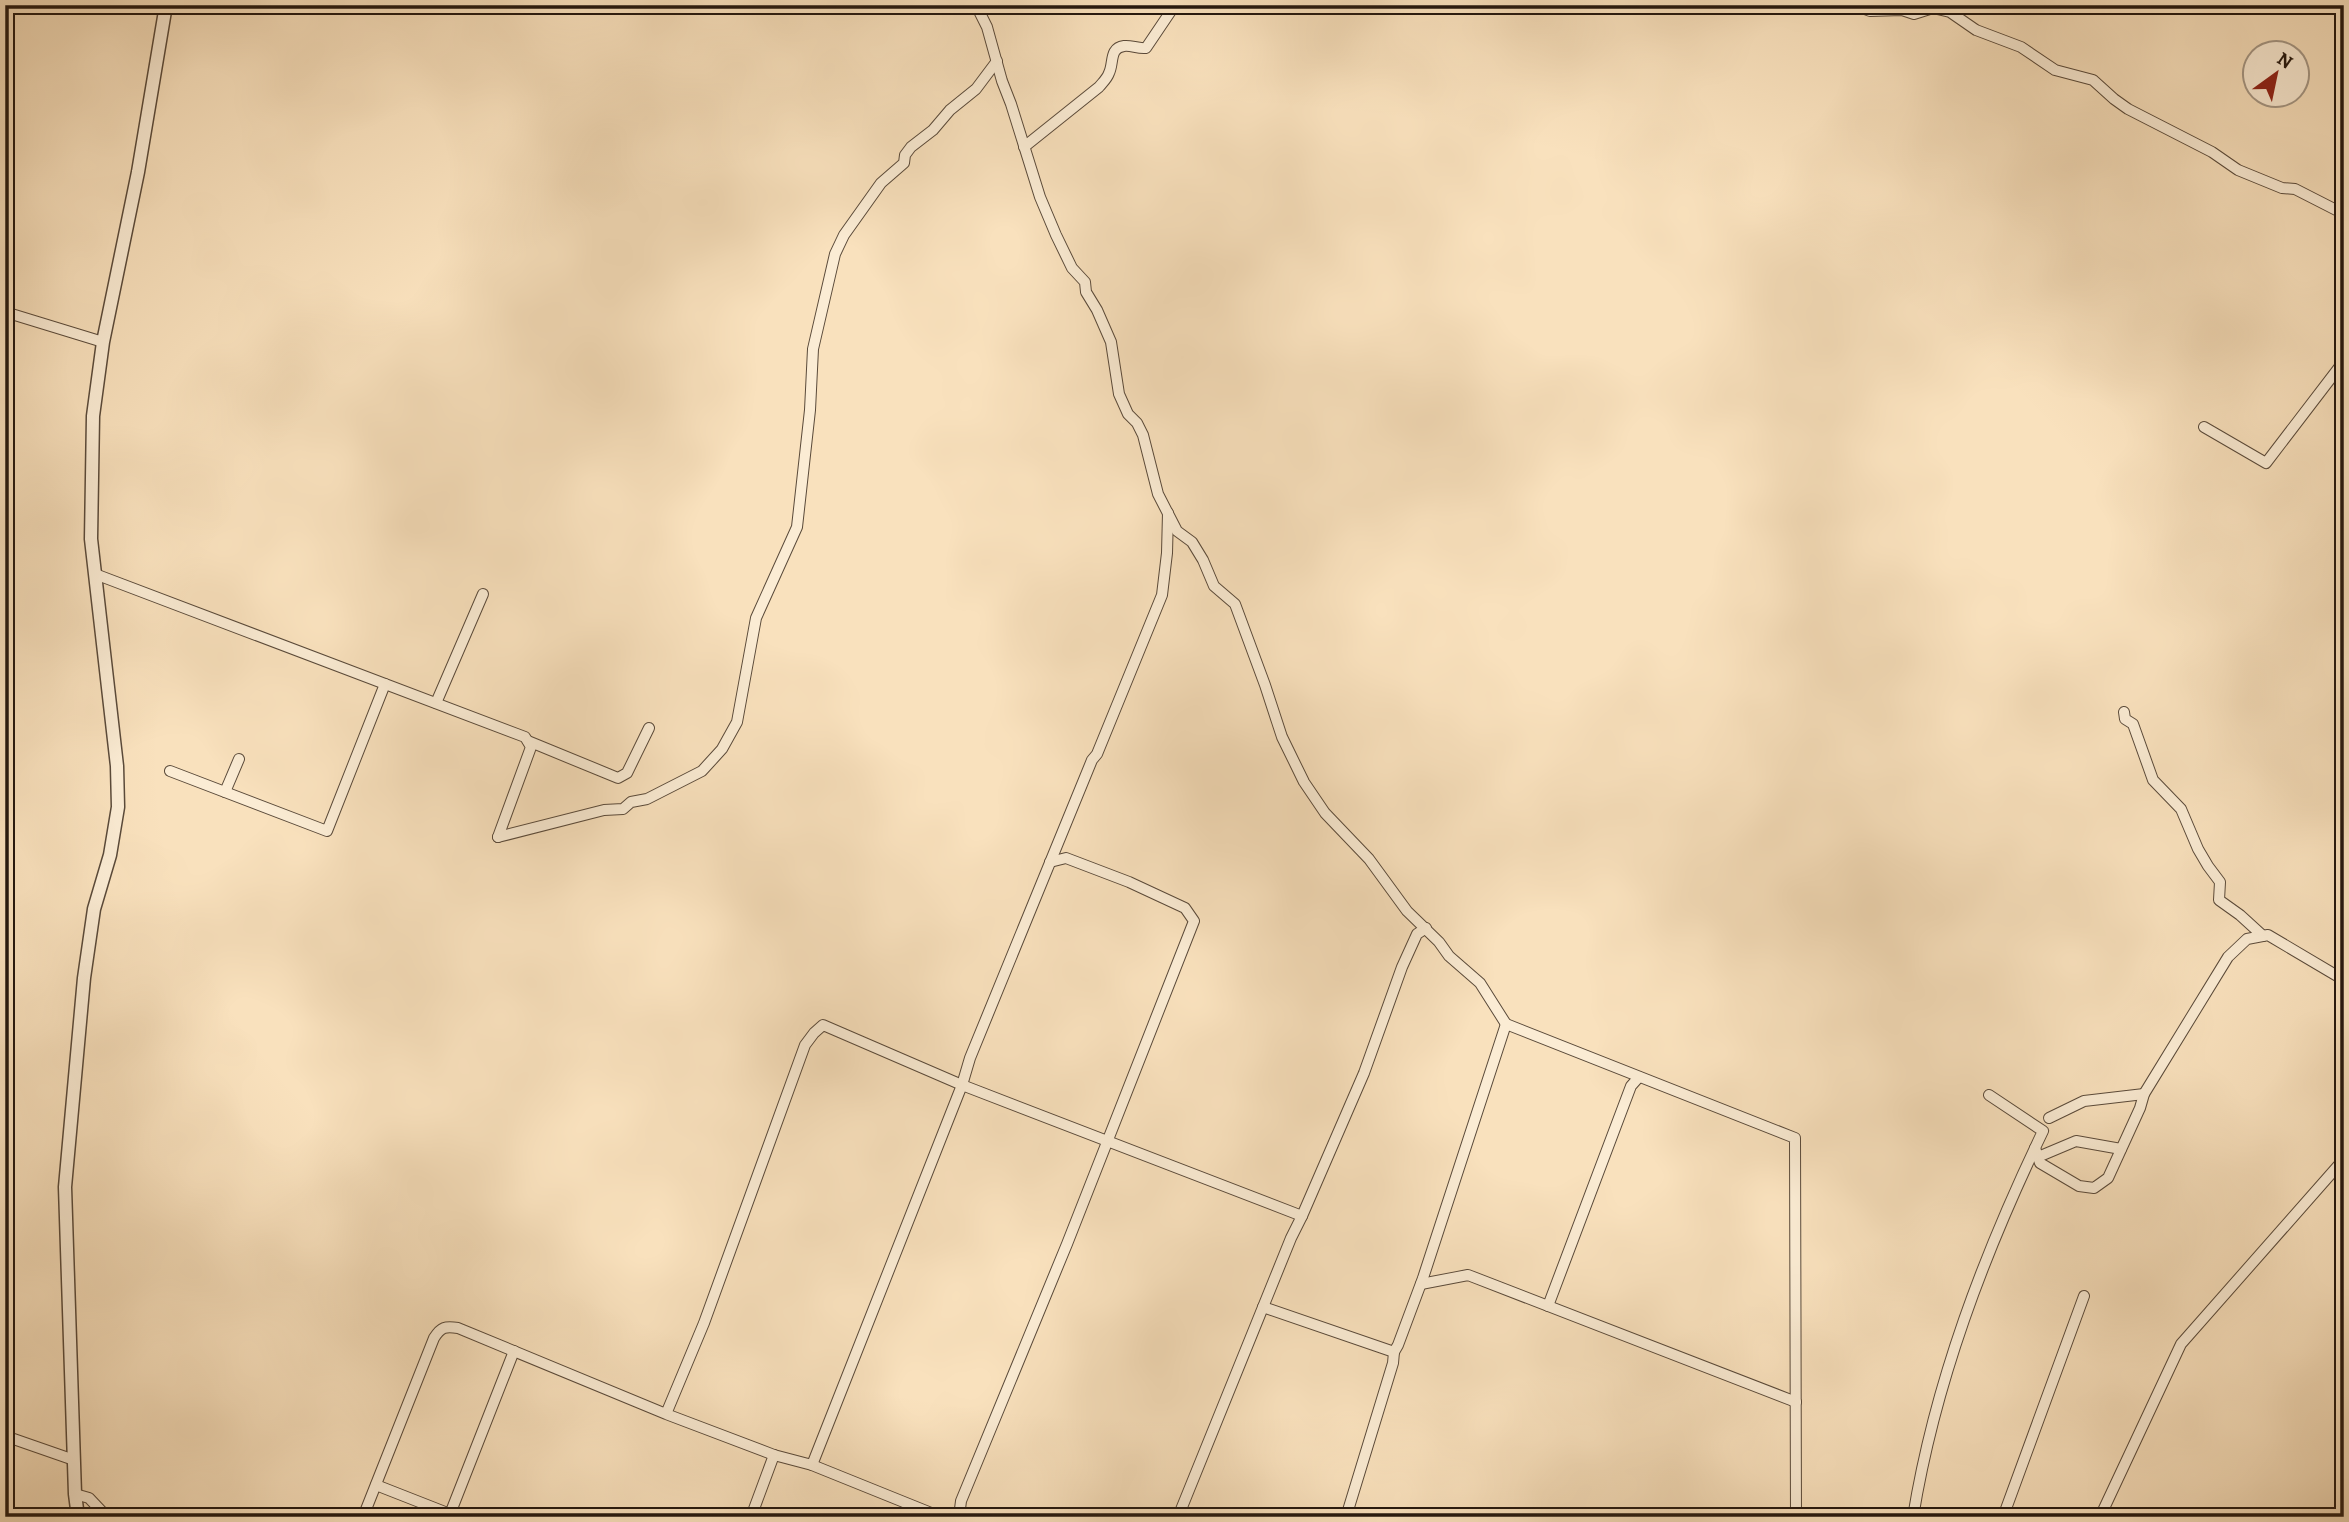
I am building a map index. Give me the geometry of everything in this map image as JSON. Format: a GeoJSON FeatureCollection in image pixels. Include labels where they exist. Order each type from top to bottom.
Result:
{"type":"FeatureCollection","features":[{"type":"Feature","properties":{"kind":"street"},"geometry":{"type":"LineString","coordinates":[[78,1517],[65,1187],[88,950],[94,909],[110,855],[118,807],[117,766],[91,539],[93,416],[103,342],[138,172],[166,5]]}},
{"type":"Feature","properties":{"kind":"street"},"geometry":{"type":"LineString","coordinates":[[976,5],[987,27],[1040,197],[1072,268],[1084,282],[1086,292],[1103,321],[1111,342],[1119,394],[1128,414],[1143,435],[1158,494],[1177,531],[1192,542],[1203,560],[1214,586],[1235,604],[1282,737],[1304,782],[1325,813],[1369,859],[1407,911],[1426,928],[1449,956],[1480,983],[1506,1024],[1795,1138],[1796,1517]]}},
{"type":"Feature","properties":{"kind":"street"},"geometry":{"type":"LineString","coordinates":[[1024,147],[1099,87],[1108,76],[1112,56],[1118,48],[1127,45],[1137,49],[1146,48],[1175,5]]}},
{"type":"Feature","properties":{"kind":"street"},"geometry":{"type":"LineString","coordinates":[[1854,5],[1877,12],[1902,10],[1914,14],[1933,8],[1950,12],[1976,30],[2021,47],[2055,70],[2093,80],[2128,109],[2212,152],[2238,170],[2282,188],[2295,189],[2344,214]]}},
{"type":"Feature","properties":{"kind":"street"},"geometry":{"type":"LineString","coordinates":[[95,574],[525,737],[531,747],[498,837],[604,810],[623,809],[631,802],[647,799],[702,771],[722,749],[737,722],[756,618],[797,527],[810,410],[813,349],[835,254],[844,235],[881,183],[904,163],[905,155],[911,147],[976,89],[997,61]]}},
{"type":"Feature","properties":{"kind":"street"},"geometry":{"type":"LineString","coordinates":[[5,312],[103,342]]}},
{"type":"Feature","properties":{"kind":"street"},"geometry":{"type":"LineString","coordinates":[[2204,426],[2266,463],[2344,361]]}},
{"type":"Feature","properties":{"kind":"street"},"geometry":{"type":"LineString","coordinates":[[811,1465],[962,1085],[970,1058],[1162,594],[1168,513]]}},
{"type":"Feature","properties":{"kind":"street"},"geometry":{"type":"LineString","coordinates":[[436,703],[483,594]]}},
{"type":"Feature","properties":{"kind":"street"},"geometry":{"type":"LineString","coordinates":[[170,771],[327,831],[384,684]]}},
{"type":"Feature","properties":{"kind":"street"},"geometry":{"type":"LineString","coordinates":[[2124,712],[2125,719],[2133,724],[2145,764],[2153,779],[2181,809],[2207,866],[2220,881],[2219,900],[2263,936]]}},
{"type":"Feature","properties":{"kind":"street"},"geometry":{"type":"LineString","coordinates":[[528,741],[618,778],[627,773],[649,728]]}},
{"type":"Feature","properties":{"kind":"street"},"geometry":{"type":"LineString","coordinates":[[225,792],[239,759]]}},
{"type":"Feature","properties":{"kind":"street"},"geometry":{"type":"LineString","coordinates":[[959,1517],[961,1501],[1108,1142],[1194,921],[1185,908],[1129,882],[1066,858],[1050,862]]}},
{"type":"Feature","properties":{"kind":"street"},"geometry":{"type":"LineString","coordinates":[[1178,1517],[1263,1307],[1364,1073],[1402,967],[1417,934],[1426,928]]}},
{"type":"Feature","properties":{"kind":"street"},"geometry":{"type":"LineString","coordinates":[[2037,1152],[2040,1163],[2079,1186],[2094,1188],[2108,1178],[2144,1094],[2228,957],[2247,939],[2268,935],[2344,980]]}},
{"type":"Feature","properties":{"kind":"street"},"geometry":{"type":"LineString","coordinates":[[1346,1517],[1393,1363],[1394,1352],[1421,1284],[1506,1024]]}},
{"type":"Feature","properties":{"kind":"street"},"geometry":{"type":"LineString","coordinates":[[666,1414],[708,1312],[806,1045],[822,1025],[962,1085],[1302,1216]]}},
{"type":"Feature","properties":{"kind":"street"},"geometry":{"type":"LineString","coordinates":[[1548,1306],[1631,1086],[1640,1077]]}},
{"type":"Feature","properties":{"kind":"street"},"geometry":{"type":"LineString","coordinates":[[2049,1118],[2084,1101],[2144,1094]]}},
{"type":"Feature","properties":{"kind":"street"},"geometry":{"type":"LineString","coordinates":[[1913,1517],[1921,1466],[1948,1367],[1987,1257],[2037,1152],[2043,1131],[1989,1095]]}},
{"type":"Feature","properties":{"kind":"street"},"geometry":{"type":"LineString","coordinates":[[2037,1152],[2076,1141],[2121,1149]]}},
{"type":"Feature","properties":{"kind":"street"},"geometry":{"type":"LineString","coordinates":[[2100,1517],[2181,1344],[2344,1159]]}},
{"type":"Feature","properties":{"kind":"street"},"geometry":{"type":"LineString","coordinates":[[1421,1284],[1468,1275],[1796,1402]]}},
{"type":"Feature","properties":{"kind":"street"},"geometry":{"type":"LineString","coordinates":[[2003,1517],[2084,1296]]}},
{"type":"Feature","properties":{"kind":"street"},"geometry":{"type":"LineString","coordinates":[[1263,1307],[1394,1352]]}},
{"type":"Feature","properties":{"kind":"street"},"geometry":{"type":"LineString","coordinates":[[363,1517],[439,1329],[447,1326],[458,1328],[666,1414],[774,1455],[811,1465],[941,1517]]}},
{"type":"Feature","properties":{"kind":"street"},"geometry":{"type":"LineString","coordinates":[[376,1485],[452,1516],[514,1351]]}},
{"type":"Feature","properties":{"kind":"street"},"geometry":{"type":"LineString","coordinates":[[5,1436],[74,1460]]}},
{"type":"Feature","properties":{"kind":"street"},"geometry":{"type":"LineString","coordinates":[[751,1517],[774,1455]]}},
{"type":"Feature","properties":{"kind":"street"},"geometry":{"type":"LineString","coordinates":[[75,1494],[89,1497],[107,1517]]}}]}
